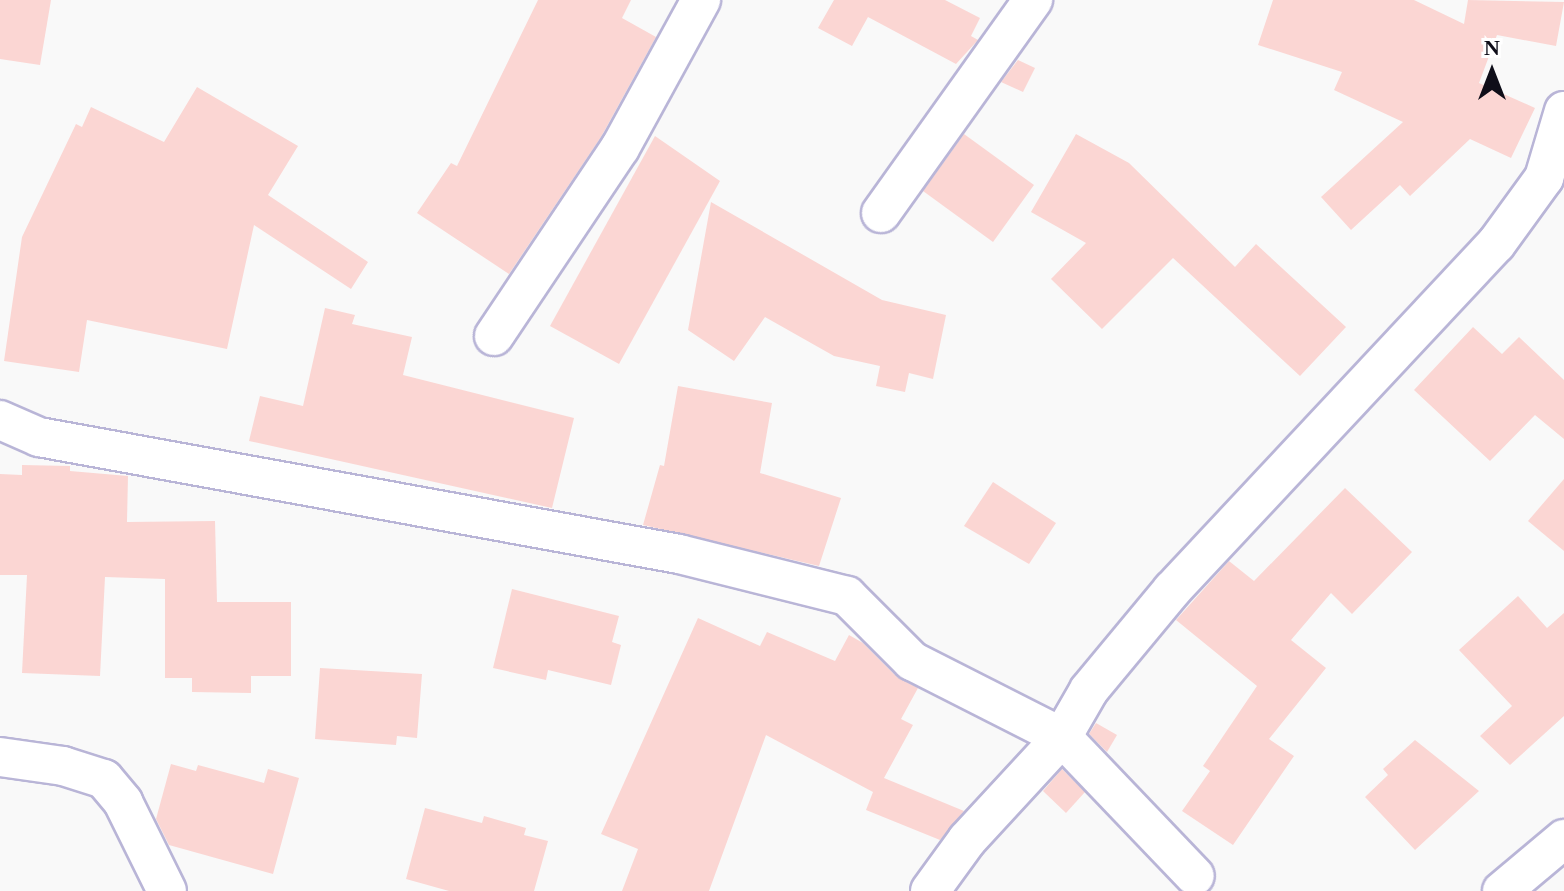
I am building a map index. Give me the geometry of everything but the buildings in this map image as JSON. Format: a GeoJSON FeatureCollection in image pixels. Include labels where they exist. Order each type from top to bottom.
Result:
{"type":"FeatureCollection","features":[{"type":"Feature","properties":{"kind":"street"},"geometry":{"type":"LineString","coordinates":[[494,336],[620,148],[701,0]]}},
{"type":"Feature","properties":{"kind":"street"},"geometry":{"type":"LineString","coordinates":[[881,213],[1033,0]]}},
{"type":"Feature","properties":{"kind":"street"},"geometry":{"type":"LineString","coordinates":[[930,891],[967,840],[1062,737],[1089,690],[1172,590],[1496,244],[1544,178],[1564,111]]}},
{"type":"Feature","properties":{"kind":"street"},"geometry":{"type":"LineString","coordinates":[[0,420],[39,437],[664,551],[847,596],[912,661],[1062,737],[1195,876]]}},
{"type":"Feature","properties":{"kind":"street"},"geometry":{"type":"LineString","coordinates":[[0,757],[63,766],[104,779],[123,802],[167,891]]}},
{"type":"Feature","properties":{"kind":"street"},"geometry":{"type":"LineString","coordinates":[[1502,891],[1564,839]]}}]}
